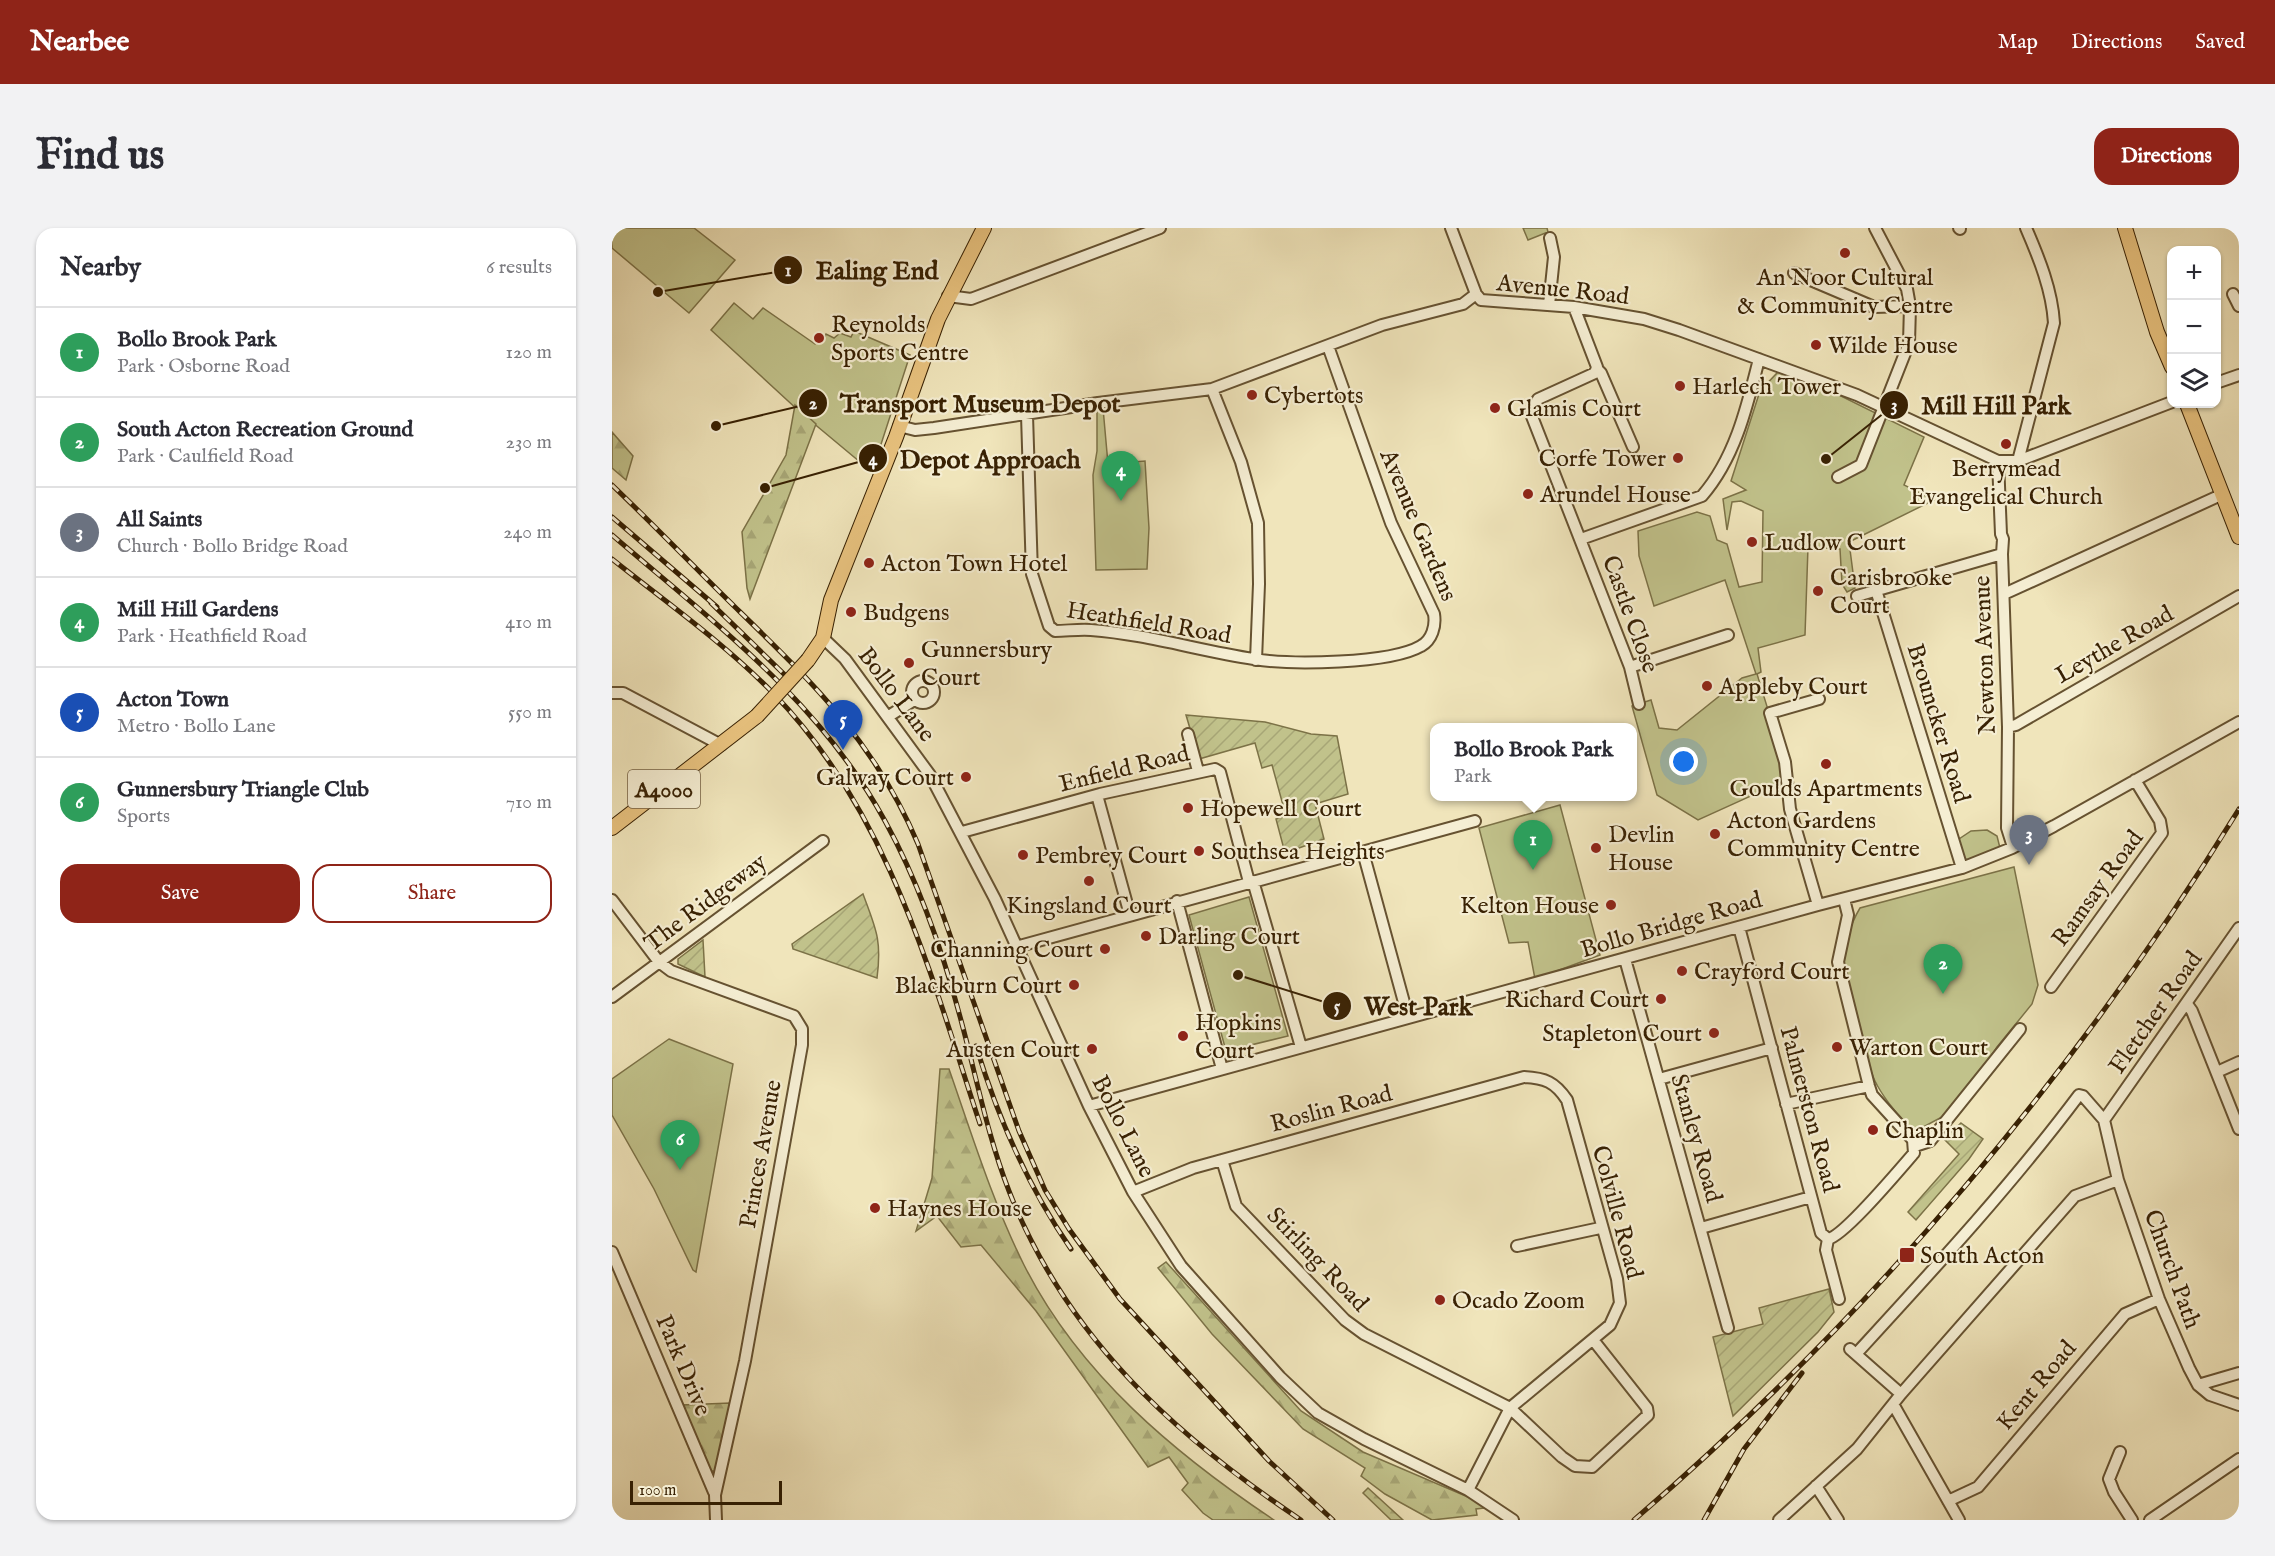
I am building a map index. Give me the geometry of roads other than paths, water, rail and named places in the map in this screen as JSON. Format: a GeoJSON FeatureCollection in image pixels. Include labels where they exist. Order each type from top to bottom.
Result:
{"type":"FeatureCollection","features":[{"type":"Feature","properties":{"kind":"main road","name":"A4000"},"geometry":{"type":"LineString","coordinates":[[612,828],[757,716],[808,660],[823,638],[831,600],[948,296],[984,228]]}},
{"type":"Feature","properties":{"kind":"main road"},"geometry":{"type":"LineString","coordinates":[[2125,228],[2157,332],[2167,355]]}},
{"type":"Feature","properties":{"kind":"main road"},"geometry":{"type":"LineString","coordinates":[[2189,408],[2239,537]]}},
{"type":"Feature","properties":{"kind":"street"},"geometry":{"type":"LineString","coordinates":[[948,296],[971,299],[1160,228]]}},
{"type":"Feature","properties":{"kind":"street"},"geometry":{"type":"LineString","coordinates":[[1451,228],[1472,298]]}},
{"type":"Feature","properties":{"kind":"street"},"geometry":{"type":"LineString","coordinates":[[1838,477],[1861,465],[1909,343],[1910,306],[1901,273],[1875,228]]}},
{"type":"Feature","properties":{"kind":"street"},"geometry":{"type":"LineString","coordinates":[[2018,461],[2054,323],[2053,307],[2044,277],[2025,228]]}},
{"type":"Feature","properties":{"kind":"street"},"geometry":{"type":"LineString","coordinates":[[1549,305],[1554,257],[1550,238]]}},
{"type":"Feature","properties":{"kind":"street"},"geometry":{"type":"LineString","coordinates":[[1794,273],[1874,307],[1910,306]]}},
{"type":"Feature","properties":{"kind":"street"},"geometry":{"type":"LineString","coordinates":[[2233,294],[2239,306]]}},
{"type":"Feature","properties":{"kind":"street","name":"Avenue Road"},"geometry":{"type":"LineString","coordinates":[[899,426],[915,430],[1212,389],[1382,325],[1472,298],[1487,302],[1574,307],[1644,319],[1857,395],[1998,461],[2018,461],[2167,404]]}},
{"type":"Feature","properties":{"kind":"street"},"geometry":{"type":"LineString","coordinates":[[1574,307],[1597,369],[1601,373],[1633,447]]}},
{"type":"Feature","properties":{"kind":"street","name":"Avenue Gardens"},"geometry":{"type":"LineString","coordinates":[[1276,660],[1356,661],[1396,656],[1422,646],[1429,639],[1435,622],[1429,601],[1390,523],[1328,346]]}},
{"type":"Feature","properties":{"kind":"street"},"geometry":{"type":"LineString","coordinates":[[1581,539],[1702,496],[1716,480],[1728,458],[1750,395],[1759,359]]}},
{"type":"Feature","properties":{"kind":"street","name":"Castle Close"},"geometry":{"type":"LineString","coordinates":[[1597,369],[1595,374],[1538,399],[1531,414],[1630,667],[1639,704]]}},
{"type":"Feature","properties":{"kind":"street"},"geometry":{"type":"LineString","coordinates":[[2221,382],[2239,375]]}},
{"type":"Feature","properties":{"kind":"street"},"geometry":{"type":"LineString","coordinates":[[1212,389],[1240,462],[1258,523],[1260,584],[1256,660]]}},
{"type":"Feature","properties":{"kind":"street","name":"Heathfield Road"},"geometry":{"type":"LineString","coordinates":[[1027,415],[1032,574],[1049,626],[1055,631],[1091,630],[1256,660],[1276,660]]}},
{"type":"Feature","properties":{"kind":"street","name":"Newton Avenue"},"geometry":{"type":"LineString","coordinates":[[1998,461],[2003,539],[2001,554],[2008,727],[2007,828],[2013,847]]}},
{"type":"Feature","properties":{"kind":"street"},"geometry":{"type":"LineString","coordinates":[[2004,594],[2223,494]]}},
{"type":"Feature","properties":{"kind":"street"},"geometry":{"type":"LineString","coordinates":[[1857,596],[2001,554]]}},
{"type":"Feature","properties":{"kind":"street","name":"Brouncker Road"},"geometry":{"type":"LineString","coordinates":[[1876,590],[1962,868]]}},
{"type":"Feature","properties":{"kind":"street","name":"Leythe Road"},"geometry":{"type":"LineString","coordinates":[[2008,727],[2016,725],[2239,596]]}},
{"type":"Feature","properties":{"kind":"street"},"geometry":{"type":"LineString","coordinates":[[1630,667],[1728,635]]}},
{"type":"Feature","properties":{"kind":"street","name":"Bollo Lane"},"geometry":{"type":"LineString","coordinates":[[823,638],[845,659],[889,716],[930,775],[962,832],[1089,1106],[1133,1192],[1181,1266],[1280,1377],[1318,1413],[1364,1439],[1468,1490],[1514,1520]]}},
{"type":"Feature","properties":{"kind":"street"},"geometry":{"type":"LineString","coordinates":[[612,693],[623,693],[721,745]]}},
{"type":"Feature","properties":{"kind":"street"},"geometry":{"type":"LineString","coordinates":[[1818,905],[1790,809],[1785,762],[1770,713],[1819,699]]}},
{"type":"Feature","properties":{"kind":"street"},"geometry":{"type":"LineString","coordinates":[[889,716],[914,700]]}},
{"type":"Feature","properties":{"kind":"street","name":"Bollo Bridge Road"},"geometry":{"type":"LineString","coordinates":[[1089,1106],[1818,905],[1962,868],[2013,847],[2239,722]]}},
{"type":"Feature","properties":{"kind":"street"},"geometry":{"type":"LineString","coordinates":[[1188,734],[1198,771]]}},
{"type":"Feature","properties":{"kind":"street","name":"Enfield Road"},"geometry":{"type":"LineString","coordinates":[[962,832],[1097,795],[1215,769],[1220,772],[1251,882]]}},
{"type":"Feature","properties":{"kind":"street","name":"Ramsay Road"},"geometry":{"type":"LineString","coordinates":[[2051,987],[2162,833],[2160,821],[2135,780]]}},
{"type":"Feature","properties":{"kind":"street"},"geometry":{"type":"LineString","coordinates":[[1097,795],[1130,915]]}},
{"type":"Feature","properties":{"kind":"street"},"geometry":{"type":"LineString","coordinates":[[1016,947],[1178,902],[1229,884],[1251,882],[1475,821]]}},
{"type":"Feature","properties":{"kind":"street","name":"The Ridgeway"},"geometry":{"type":"LineString","coordinates":[[612,997],[823,841]]}},
{"type":"Feature","properties":{"kind":"street"},"geometry":{"type":"LineString","coordinates":[[1363,852],[1408,1017]]}},
{"type":"Feature","properties":{"kind":"street"},"geometry":{"type":"LineString","coordinates":[[1251,882],[1301,1047]]}},
{"type":"Feature","properties":{"kind":"street"},"geometry":{"type":"LineString","coordinates":[[1828,1239],[1837,1235],[1868,1203],[1914,1153],[1915,1146],[1913,1140],[1872,1095],[1869,1086],[1838,962],[1848,915],[1844,899]]}},
{"type":"Feature","properties":{"kind":"street","name":"Princes Avenue"},"geometry":{"type":"LineString","coordinates":[[612,900],[659,962],[683,978],[794,1016],[802,1029],[802,1045],[784,1132],[745,1361],[715,1495],[716,1520]]}},
{"type":"Feature","properties":{"kind":"street"},"geometry":{"type":"LineString","coordinates":[[1178,902],[1222,1069]]}},
{"type":"Feature","properties":{"kind":"street","name":"Palmerston Road"},"geometry":{"type":"LineString","coordinates":[[1739,927],[1821,1233],[1828,1239],[1826,1250],[1839,1299]]}},
{"type":"Feature","properties":{"kind":"street","name":"Fletcher Road"},"geometry":{"type":"LineString","coordinates":[[2104,1120],[2239,928]]}},
{"type":"Feature","properties":{"kind":"street","name":"Stanley Road"},"geometry":{"type":"LineString","coordinates":[[1625,959],[1728,1328]]}},
{"type":"Feature","properties":{"kind":"street"},"geometry":{"type":"LineString","coordinates":[[2187,1004],[2217,1071],[2239,1129]]}},
{"type":"Feature","properties":{"kind":"street"},"geometry":{"type":"LineString","coordinates":[[1915,1146],[1930,1141],[2020,1029]]}},
{"type":"Feature","properties":{"kind":"street"},"geometry":{"type":"LineString","coordinates":[[1659,1079],[1772,1048]]}},
{"type":"Feature","properties":{"kind":"street"},"geometry":{"type":"LineString","coordinates":[[2217,1071],[2239,1062]]}},
{"type":"Feature","properties":{"kind":"street","name":"Roslin Road"},"geometry":{"type":"LineString","coordinates":[[1133,1192],[1193,1167],[1524,1077],[1544,1078]]}},
{"type":"Feature","properties":{"kind":"street","name":"Colville Road"},"geometry":{"type":"LineString","coordinates":[[1468,1490],[1510,1408],[1594,1341],[1610,1325],[1620,1303],[1617,1279],[1600,1228],[1567,1100],[1559,1089],[1544,1078]]}},
{"type":"Feature","properties":{"kind":"street"},"geometry":{"type":"LineString","coordinates":[[1786,1104],[1869,1086]]}},
{"type":"Feature","properties":{"kind":"street"},"geometry":{"type":"LineString","coordinates":[[1901,1394],[1853,1351],[1959,1242],[2079,1095],[2083,1096],[2104,1120]]}},
{"type":"Feature","properties":{"kind":"street","name":"Church Path"},"geometry":{"type":"LineString","coordinates":[[2104,1120],[2118,1180],[2159,1299],[2198,1385]]}},
{"type":"Feature","properties":{"kind":"street","name":"Stirling Road"},"geometry":{"type":"LineString","coordinates":[[1222,1160],[1236,1206],[1345,1320],[1364,1335],[1510,1408],[1562,1457],[1575,1466],[1592,1467],[1648,1415],[1635,1392],[1594,1341]]}},
{"type":"Feature","properties":{"kind":"street"},"geometry":{"type":"LineString","coordinates":[[1779,1520],[1857,1449],[1901,1394],[2075,1196],[2118,1180]]}},
{"type":"Feature","properties":{"kind":"street"},"geometry":{"type":"LineString","coordinates":[[1701,1228],[1812,1197]]}},
{"type":"Feature","properties":{"kind":"street"},"geometry":{"type":"LineString","coordinates":[[1517,1246],[1600,1228]]}},
{"type":"Feature","properties":{"kind":"street","name":"Park Drive"},"geometry":{"type":"LineString","coordinates":[[612,1252],[655,1357],[711,1479],[715,1495]]}},
{"type":"Feature","properties":{"kind":"street","name":"Kent Road"},"geometry":{"type":"LineString","coordinates":[[1948,1501],[1978,1486],[2125,1314],[2159,1299]]}},
{"type":"Feature","properties":{"kind":"street"},"geometry":{"type":"LineString","coordinates":[[2198,1385],[2239,1373]]}},
{"type":"Feature","properties":{"kind":"street"},"geometry":{"type":"LineString","coordinates":[[2198,1385],[2216,1398],[2239,1405]]}},
{"type":"Feature","properties":{"kind":"street"},"geometry":{"type":"LineString","coordinates":[[1893,1404],[1959,1520]]}},
{"type":"Feature","properties":{"kind":"street"},"geometry":{"type":"LineString","coordinates":[[2120,1452],[2109,1479],[2114,1492],[2132,1520]]}},
{"type":"Feature","properties":{"kind":"street"},"geometry":{"type":"LineString","coordinates":[[2150,1520],[2239,1459]]}},
{"type":"Feature","properties":{"kind":"street"},"geometry":{"type":"LineString","coordinates":[[1816,1486],[1838,1520]]}},
{"type":"Feature","properties":{"kind":"railway"},"geometry":{"type":"LineString","coordinates":[[612,485],[790,661],[862,744],[882,774],[918,844],[1019,1131],[1045,1190],[1069,1229],[1120,1299],[1269,1461],[1333,1520]]}},
{"type":"Feature","properties":{"kind":"railway"},"geometry":{"type":"LineString","coordinates":[[612,517],[717,607]]}},
{"type":"Feature","properties":{"kind":"railway"},"geometry":{"type":"LineString","coordinates":[[612,535],[726,632],[797,701],[859,778],[885,821],[920,894],[939,946],[989,1129],[1009,1191],[1033,1244],[1061,1292],[1093,1337],[1168,1417],[1210,1453],[1301,1520]]}},
{"type":"Feature","properties":{"kind":"railway"},"geometry":{"type":"LineString","coordinates":[[612,559],[715,640],[773,693],[813,739],[847,789],[876,841],[901,896],[943,1009],[980,1124]]}},
{"type":"Feature","properties":{"kind":"railway"},"geometry":{"type":"LineString","coordinates":[[711,603],[786,676]]}},
{"type":"Feature","properties":{"kind":"railway"},"geometry":{"type":"LineString","coordinates":[[1634,1520],[1721,1442],[1805,1361],[1886,1276],[1964,1188],[2038,1097],[2109,1003],[2176,907],[2239,809]]}},
{"type":"Feature","properties":{"kind":"railway"},"geometry":{"type":"LineString","coordinates":[[976,1046],[1004,1126],[1041,1201],[1071,1249]]}},
{"type":"Feature","properties":{"kind":"railway"},"geometry":{"type":"LineString","coordinates":[[1704,1520],[1744,1449],[1802,1373]]}},
{"type":"Feature","properties":{"kind":"place","name":"An Noor Cultural & Community Centre"},"geometry":{"type":"Point","coordinates":[1845,253]}},
{"type":"Feature","properties":{"kind":"place","name":"Ealing End"},"geometry":{"type":"Point","coordinates":[658,292]}},
{"type":"Feature","properties":{"kind":"place","name":"Reynolds Sports Centre"},"geometry":{"type":"Point","coordinates":[819,338]}},
{"type":"Feature","properties":{"kind":"place","name":"Wilde House"},"geometry":{"type":"Point","coordinates":[1816,345]}},
{"type":"Feature","properties":{"kind":"place","name":"Harlech Tower"},"geometry":{"type":"Point","coordinates":[1680,386]}},
{"type":"Feature","properties":{"kind":"place","name":"Cybertots"},"geometry":{"type":"Point","coordinates":[1252,395]}},
{"type":"Feature","properties":{"kind":"place","name":"Glamis Court"},"geometry":{"type":"Point","coordinates":[1495,408]}},
{"type":"Feature","properties":{"kind":"place","name":"Transport Museum Depot"},"geometry":{"type":"Point","coordinates":[716,426]}},
{"type":"Feature","properties":{"kind":"place","name":"Berrymead Evangelical Church"},"geometry":{"type":"Point","coordinates":[2006,444]}},
{"type":"Feature","properties":{"kind":"place","name":"Corfe Tower"},"geometry":{"type":"Point","coordinates":[1678,458]}},
{"type":"Feature","properties":{"kind":"place","name":"Mill Hill Park"},"geometry":{"type":"Point","coordinates":[1826,459]}},
{"type":"Feature","properties":{"kind":"place","name":"Depot Approach"},"geometry":{"type":"Point","coordinates":[765,488]}},
{"type":"Feature","properties":{"kind":"place","name":"Arundel House"},"geometry":{"type":"Point","coordinates":[1528,494]}},
{"type":"Feature","properties":{"kind":"place","name":"Mill Hill Gardens"},"geometry":{"type":"Point","coordinates":[1121,501]}},
{"type":"Feature","properties":{"kind":"place","name":"Ludlow Court"},"geometry":{"type":"Point","coordinates":[1752,542]}},
{"type":"Feature","properties":{"kind":"place","name":"Acton Town Hotel"},"geometry":{"type":"Point","coordinates":[869,563]}},
{"type":"Feature","properties":{"kind":"place","name":"Carisbrooke Court"},"geometry":{"type":"Point","coordinates":[1818,591]}},
{"type":"Feature","properties":{"kind":"place","name":"Budgens"},"geometry":{"type":"Point","coordinates":[851,612]}},
{"type":"Feature","properties":{"kind":"place","name":"Gunnersbury Court"},"geometry":{"type":"Point","coordinates":[909,663]}},
{"type":"Feature","properties":{"kind":"place","name":"Appleby Court"},"geometry":{"type":"Point","coordinates":[1707,686]}},
{"type":"Feature","properties":{"kind":"place","name":"Acton Town"},"geometry":{"type":"Point","coordinates":[843,750]}},
{"type":"Feature","properties":{"kind":"place","name":"Goulds Apartments"},"geometry":{"type":"Point","coordinates":[1826,764]}},
{"type":"Feature","properties":{"kind":"place","name":"Galway Court"},"geometry":{"type":"Point","coordinates":[966,777]}},
{"type":"Feature","properties":{"kind":"place","name":"Hopewell Court"},"geometry":{"type":"Point","coordinates":[1188,808]}},
{"type":"Feature","properties":{"kind":"place","name":"Acton Gardens Community Centre"},"geometry":{"type":"Point","coordinates":[1715,834]}},
{"type":"Feature","properties":{"kind":"place","name":"Devlin House"},"geometry":{"type":"Point","coordinates":[1596,848]}},
{"type":"Feature","properties":{"kind":"place","name":"Southsea Heights"},"geometry":{"type":"Point","coordinates":[1199,851]}},
{"type":"Feature","properties":{"kind":"place","name":"Pembrey Court"},"geometry":{"type":"Point","coordinates":[1023,855]}},
{"type":"Feature","properties":{"kind":"place","name":"All Saints"},"geometry":{"type":"Point","coordinates":[2029,865]}},
{"type":"Feature","properties":{"kind":"place","name":"Bollo Brook Park"},"geometry":{"type":"Point","coordinates":[1533,870]}},
{"type":"Feature","properties":{"kind":"place","name":"Kingsland Court"},"geometry":{"type":"Point","coordinates":[1089,881]}},
{"type":"Feature","properties":{"kind":"place","name":"Kelton House"},"geometry":{"type":"Point","coordinates":[1611,905]}},
{"type":"Feature","properties":{"kind":"place","name":"Darling Court"},"geometry":{"type":"Point","coordinates":[1146,936]}},
{"type":"Feature","properties":{"kind":"place","name":"Channing Court"},"geometry":{"type":"Point","coordinates":[1105,949]}},
{"type":"Feature","properties":{"kind":"place","name":"Crayford Court"},"geometry":{"type":"Point","coordinates":[1682,971]}},
{"type":"Feature","properties":{"kind":"place","name":"West Park"},"geometry":{"type":"Point","coordinates":[1238,975]}},
{"type":"Feature","properties":{"kind":"place","name":"Blackburn Court"},"geometry":{"type":"Point","coordinates":[1074,985]}},
{"type":"Feature","properties":{"kind":"place","name":"South Acton Recreation Ground"},"geometry":{"type":"Point","coordinates":[1943,994]}},
{"type":"Feature","properties":{"kind":"place","name":"Richard Court"},"geometry":{"type":"Point","coordinates":[1661,999]}},
{"type":"Feature","properties":{"kind":"place","name":"Stapleton Court"},"geometry":{"type":"Point","coordinates":[1714,1033]}},
{"type":"Feature","properties":{"kind":"place","name":"Hopkins Court"},"geometry":{"type":"Point","coordinates":[1183,1036]}},
{"type":"Feature","properties":{"kind":"place","name":"Warton Court"},"geometry":{"type":"Point","coordinates":[1837,1047]}},
{"type":"Feature","properties":{"kind":"place","name":"Austen Court"},"geometry":{"type":"Point","coordinates":[1092,1049]}},
{"type":"Feature","properties":{"kind":"place","name":"Chaplin"},"geometry":{"type":"Point","coordinates":[1873,1130]}},
{"type":"Feature","properties":{"kind":"place","name":"Gunnersbury Triangle Club"},"geometry":{"type":"Point","coordinates":[680,1170]}},
{"type":"Feature","properties":{"kind":"place","name":"Haynes House"},"geometry":{"type":"Point","coordinates":[875,1208]}},
{"type":"Feature","properties":{"kind":"place","name":"South Acton"},"geometry":{"type":"Point","coordinates":[1907,1255]}},
{"type":"Feature","properties":{"kind":"place","name":"Ocado Zoom"},"geometry":{"type":"Point","coordinates":[1440,1300]}}]}
